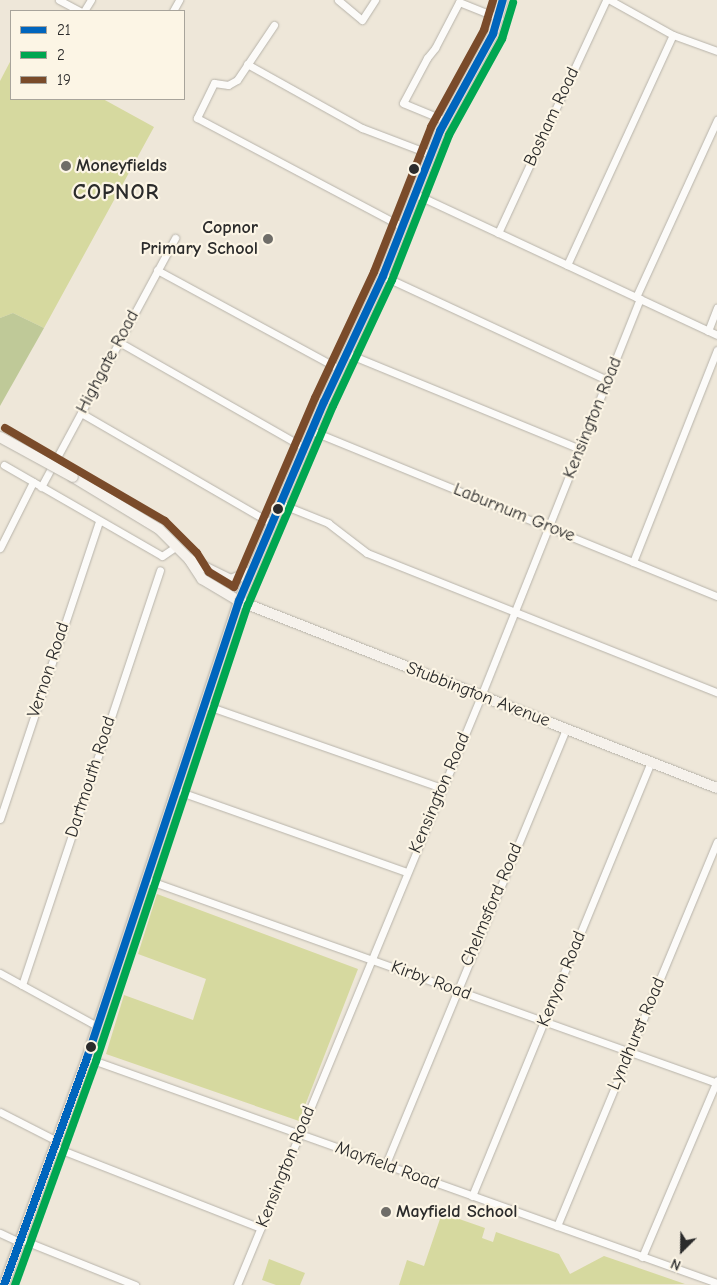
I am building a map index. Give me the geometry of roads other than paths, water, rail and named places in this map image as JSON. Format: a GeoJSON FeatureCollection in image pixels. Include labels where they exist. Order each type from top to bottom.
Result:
{"type":"FeatureCollection","features":[{"type":"Feature","properties":{"kind":"main road"},"geometry":{"type":"LineString","coordinates":[[4,1285],[87,1058],[145,879],[250,572],[346,353],[383,276],[444,120],[486,48],[499,18],[503,0]]}},
{"type":"Feature","properties":{"kind":"street"},"geometry":{"type":"LineString","coordinates":[[59,0],[78,10]]}},
{"type":"Feature","properties":{"kind":"street"},"geometry":{"type":"LineString","coordinates":[[338,0],[362,20],[375,0]]}},
{"type":"Feature","properties":{"kind":"street","name":"Bosham Road"},"geometry":{"type":"LineString","coordinates":[[498,233],[606,0]]}},
{"type":"Feature","properties":{"kind":"street"},"geometry":{"type":"LineString","coordinates":[[610,0],[673,35],[717,51]]}},
{"type":"Feature","properties":{"kind":"street"},"geometry":{"type":"LineString","coordinates":[[444,120],[403,103],[459,2],[499,18]]}},
{"type":"Feature","properties":{"kind":"street"},"geometry":{"type":"LineString","coordinates":[[274,25],[232,84],[214,83],[197,114],[199,120],[403,227]]}},
{"type":"Feature","properties":{"kind":"street"},"geometry":{"type":"LineString","coordinates":[[567,265],[673,35]]}},
{"type":"Feature","properties":{"kind":"street"},"geometry":{"type":"LineString","coordinates":[[248,64],[362,128],[430,154]]}},
{"type":"Feature","properties":{"kind":"street","name":"Kensington Road"},"geometry":{"type":"LineString","coordinates":[[237,1285],[370,960],[516,612],[638,298],[717,120]]}},
{"type":"Feature","properties":{"kind":"street"},"geometry":{"type":"LineString","coordinates":[[415,194],[717,335]]}},
{"type":"Feature","properties":{"kind":"street","name":"Highgate Road"},"geometry":{"type":"LineString","coordinates":[[42,487],[175,238]]}},
{"type":"Feature","properties":{"kind":"street"},"geometry":{"type":"LineString","coordinates":[[158,270],[339,369]]}},
{"type":"Feature","properties":{"kind":"street"},"geometry":{"type":"LineString","coordinates":[[383,276],[607,380]]}},
{"type":"Feature","properties":{"kind":"street"},"geometry":{"type":"LineString","coordinates":[[708,331],[717,308]]}},
{"type":"Feature","properties":{"kind":"street"},"geometry":{"type":"LineString","coordinates":[[119,342],[305,448]]}},
{"type":"Feature","properties":{"kind":"street"},"geometry":{"type":"LineString","coordinates":[[633,562],[717,350]]}},
{"type":"Feature","properties":{"kind":"street"},"geometry":{"type":"LineString","coordinates":[[346,353],[580,449]]}},
{"type":"Feature","properties":{"kind":"street"},"geometry":{"type":"LineString","coordinates":[[81,414],[271,523]]}},
{"type":"Feature","properties":{"kind":"street","name":"Laburnum Grove"},"geometry":{"type":"LineString","coordinates":[[312,431],[717,596]]}},
{"type":"Feature","properties":{"kind":"street"},"geometry":{"type":"LineString","coordinates":[[0,437],[73,477],[151,524],[189,559],[231,580],[250,572]]}},
{"type":"Feature","properties":{"kind":"street"},"geometry":{"type":"LineString","coordinates":[[4,465],[162,556],[177,546]]}},
{"type":"Feature","properties":{"kind":"street"},"geometry":{"type":"LineString","coordinates":[[0,548],[33,482]]}},
{"type":"Feature","properties":{"kind":"street"},"geometry":{"type":"LineString","coordinates":[[281,504],[328,523],[367,553],[717,692]]}},
{"type":"Feature","properties":{"kind":"street","name":"Vernon Road"},"geometry":{"type":"LineString","coordinates":[[0,819],[99,521]]}},
{"type":"Feature","properties":{"kind":"street","name":"Stubbington Avenue"},"geometry":{"type":"LineString","coordinates":[[189,559],[202,579],[239,601],[717,788]]}},
{"type":"Feature","properties":{"kind":"street","name":"Dartmouth Road"},"geometry":{"type":"LineString","coordinates":[[22,985],[160,570]]}},
{"type":"Feature","properties":{"kind":"street"},"geometry":{"type":"LineString","coordinates":[[205,705],[442,788]]}},
{"type":"Feature","properties":{"kind":"street","name":"Chelmsford Road"},"geometry":{"type":"LineString","coordinates":[[385,1166],[456,990],[566,729]]}},
{"type":"Feature","properties":{"kind":"street","name":"Kenyon Road"},"geometry":{"type":"LineString","coordinates":[[472,1196],[651,762]]}},
{"type":"Feature","properties":{"kind":"street"},"geometry":{"type":"LineString","coordinates":[[175,790],[407,872]]}},
{"type":"Feature","properties":{"kind":"street","name":"Lyndhurst Road"},"geometry":{"type":"LineString","coordinates":[[557,1226],[717,842]]}},
{"type":"Feature","properties":{"kind":"street","name":"Kirby Road"},"geometry":{"type":"LineString","coordinates":[[145,879],[544,1022],[717,1081]]}},
{"type":"Feature","properties":{"kind":"street"},"geometry":{"type":"LineString","coordinates":[[0,973],[97,1026]]}},
{"type":"Feature","properties":{"kind":"street","name":"Mayfield Road"},"geometry":{"type":"LineString","coordinates":[[87,1058],[717,1283]]}},
{"type":"Feature","properties":{"kind":"street"},"geometry":{"type":"LineString","coordinates":[[642,1257],[717,1081]]}},
{"type":"Feature","properties":{"kind":"street"},"geometry":{"type":"LineString","coordinates":[[0,1112],[55,1144],[261,1228]]}},
{"type":"Feature","properties":{"kind":"street"},"geometry":{"type":"LineString","coordinates":[[0,1233],[135,1285]]}},
{"type":"Feature","properties":{"kind":"place","name":"Moneyfields"},"geometry":{"type":"Point","coordinates":[66,166]}},
{"type":"Feature","properties":{"kind":"place","name":"Copnor Primary School"},"geometry":{"type":"Point","coordinates":[268,239]}},
{"type":"Feature","properties":{"kind":"place","name":"Mayfield School"},"geometry":{"type":"Point","coordinates":[386,1212]}},
{"type":"Feature","properties":{"kind":"district","name":"COPNOR"},"geometry":{"type":"Point","coordinates":[116,193]}}]}
